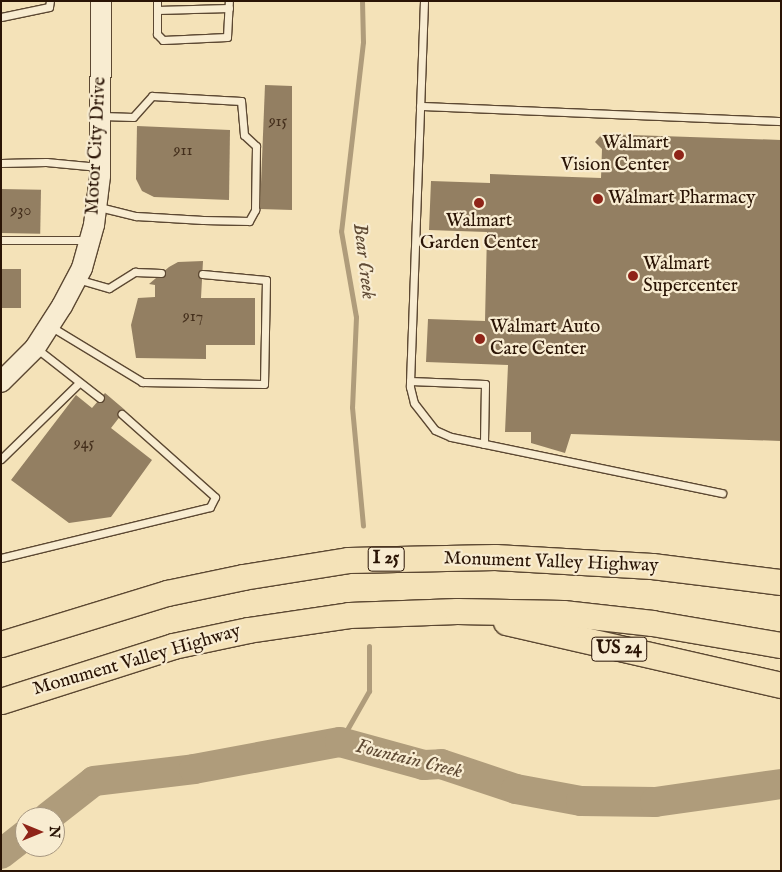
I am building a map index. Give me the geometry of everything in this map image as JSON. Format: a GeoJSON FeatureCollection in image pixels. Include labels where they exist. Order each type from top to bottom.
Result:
{"type":"FeatureCollection","features":[{"type":"Feature","properties":{"kind":"highway","name":"Monument Valley Highway"},"geometry":{"type":"LineString","coordinates":[[1,644],[167,593],[243,577],[348,560],[495,557],[652,566],[781,582]]}},
{"type":"Feature","properties":{"kind":"highway","name":"Monument Valley Highway"},"geometry":{"type":"LineString","coordinates":[[1,701],[96,668],[248,630],[349,615],[458,611],[563,613],[652,623],[781,645]]}},
{"type":"Feature","properties":{"kind":"highway","name":"US 24"},"geometry":{"type":"LineString","coordinates":[[458,611],[781,685]]}},
{"type":"Feature","properties":{"kind":"street","name":"Motor City Drive"},"geometry":{"type":"LineString","coordinates":[[1,382],[35,348],[50,325],[76,278],[89,240],[96,206],[100,167],[101,1]]}},
{"type":"Feature","properties":{"kind":"lane"},"geometry":{"type":"LineString","coordinates":[[1,17],[49,7],[50,1]]}},
{"type":"Feature","properties":{"kind":"lane"},"geometry":{"type":"LineString","coordinates":[[157,1],[157,10],[157,34],[163,40],[223,39],[229,34],[229,5],[157,10]]}},
{"type":"Feature","properties":{"kind":"lane"},"geometry":{"type":"LineString","coordinates":[[424,1],[410,381],[414,403],[435,430],[484,444],[722,493]]}},
{"type":"Feature","properties":{"kind":"lane"},"geometry":{"type":"LineString","coordinates":[[96,206],[136,216],[249,221],[255,210],[256,146],[244,135],[241,101],[152,96],[133,117],[100,116]]}},
{"type":"Feature","properties":{"kind":"lane"},"geometry":{"type":"LineString","coordinates":[[420,106],[781,121]]}},
{"type":"Feature","properties":{"kind":"lane"},"geometry":{"type":"LineString","coordinates":[[1,163],[46,162],[100,167]]}},
{"type":"Feature","properties":{"kind":"lane"},"geometry":{"type":"LineString","coordinates":[[1,240],[89,240]]}},
{"type":"Feature","properties":{"kind":"lane"},"geometry":{"type":"LineString","coordinates":[[76,278],[109,288],[135,272],[161,273]]}},
{"type":"Feature","properties":{"kind":"lane"},"geometry":{"type":"LineString","coordinates":[[50,325],[142,382],[264,384],[266,280],[202,274]]}},
{"type":"Feature","properties":{"kind":"lane"},"geometry":{"type":"LineString","coordinates":[[35,348],[100,398]]}},
{"type":"Feature","properties":{"kind":"lane"},"geometry":{"type":"LineString","coordinates":[[410,381],[485,384],[484,444]]}},
{"type":"Feature","properties":{"kind":"lane"},"geometry":{"type":"LineString","coordinates":[[1,459],[79,383]]}},
{"type":"Feature","properties":{"kind":"lane"},"geometry":{"type":"LineString","coordinates":[[1,558],[210,506],[215,497],[122,414]]}},
{"type":"Feature","properties":{"kind":"building"},"geometry":{"type":"Polygon","coordinates":[[[265,85],[292,86],[292,210],[260,209],[265,85]]]}},
{"type":"Feature","properties":{"kind":"building"},"geometry":{"type":"Polygon","coordinates":[[[137,126],[230,130],[229,200],[154,197],[142,191],[136,179],[137,126]]]}},
{"type":"Feature","properties":{"kind":"building","name":"Walmart Supercenter"},"geometry":{"type":"Polygon","coordinates":[[[602,134],[781,140],[781,441],[571,434],[565,453],[531,443],[531,432],[505,432],[508,365],[426,362],[428,319],[485,321],[487,232],[429,230],[431,181],[490,183],[490,174],[601,178],[602,149],[595,142],[602,134]]]}},
{"type":"Feature","properties":{"kind":"building"},"geometry":{"type":"Polygon","coordinates":[[[1,189],[41,190],[40,234],[1,233],[1,189]]]}},
{"type":"Feature","properties":{"kind":"building"},"geometry":{"type":"Polygon","coordinates":[[[203,261],[201,298],[255,298],[255,345],[206,345],[206,359],[136,358],[131,325],[138,298],[155,297],[155,285],[149,284],[169,267],[178,262],[203,261]]]}},
{"type":"Feature","properties":{"kind":"building"},"geometry":{"type":"Polygon","coordinates":[[[1,269],[21,269],[21,308],[1,308],[1,269]]]}},
{"type":"Feature","properties":{"kind":"building"},"geometry":{"type":"Polygon","coordinates":[[[105,393],[125,410],[111,428],[152,460],[111,517],[69,523],[11,480],[76,395],[92,408],[105,393]]]}},
{"type":"Feature","properties":{"kind":"waterway","name":"Bear Creek"},"geometry":{"type":"LineString","coordinates":[[362,1],[363,42],[341,231],[356,317],[352,407],[363,525]]}},
{"type":"Feature","properties":{"kind":"waterway","name":"Bear Creek"},"geometry":{"type":"LineString","coordinates":[[340,742],[369,691],[369,646]]}},
{"type":"Feature","properties":{"kind":"waterway","name":"Fountain Creek"},"geometry":{"type":"LineString","coordinates":[[61,807],[94,781],[194,769],[340,742],[424,765],[441,764],[516,789],[581,801],[655,802],[781,784]]}},
{"type":"Feature","properties":{"kind":"waterway","name":"Fountain Creek"},"geometry":{"type":"LineString","coordinates":[[1,854],[15,843]]}},
{"type":"Feature","properties":{"kind":"place","name":"Walmart Vision Center"},"geometry":{"type":"Point","coordinates":[679,155]}},
{"type":"Feature","properties":{"kind":"place","name":"Walmart Pharmacy"},"geometry":{"type":"Point","coordinates":[598,199]}},
{"type":"Feature","properties":{"kind":"place","name":"Walmart Garden Center"},"geometry":{"type":"Point","coordinates":[479,203]}},
{"type":"Feature","properties":{"kind":"place","name":"Walmart Supercenter"},"geometry":{"type":"Point","coordinates":[633,276]}},
{"type":"Feature","properties":{"kind":"place","name":"Walmart Auto Care Center"},"geometry":{"type":"Point","coordinates":[480,339]}}]}
